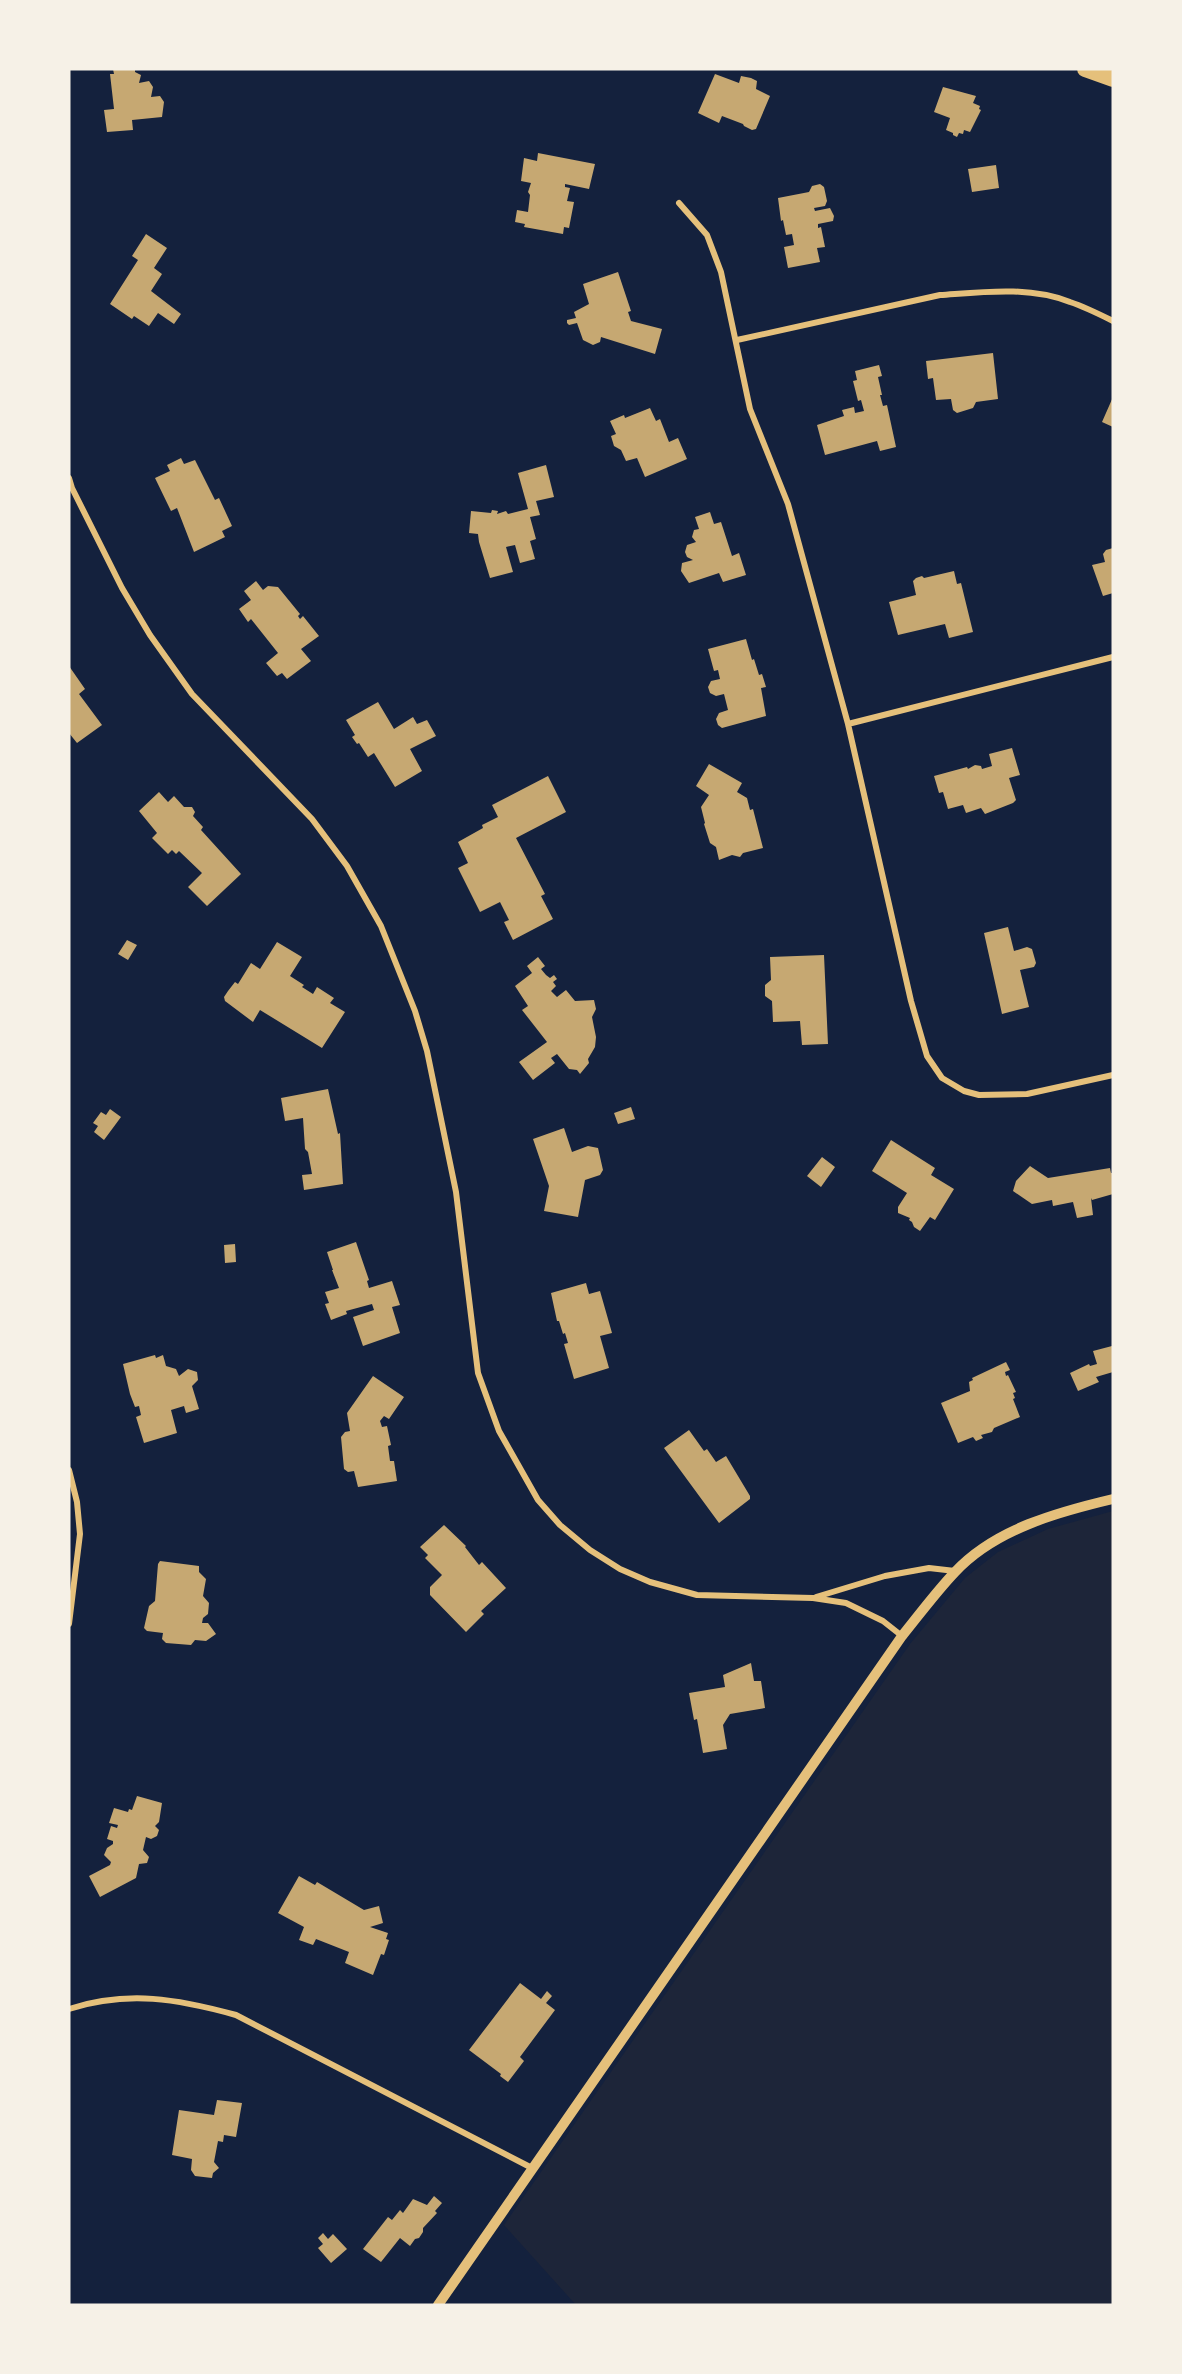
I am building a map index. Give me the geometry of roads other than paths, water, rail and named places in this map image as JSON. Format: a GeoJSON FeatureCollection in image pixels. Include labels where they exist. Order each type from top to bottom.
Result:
{"type":"FeatureCollection","features":[{"type":"Feature","properties":{"kind":"highway"},"geometry":{"type":"LineString","coordinates":[[1085,69],[1113,79]]}},
{"type":"Feature","properties":{"kind":"street"},"geometry":{"type":"LineString","coordinates":[[679,203],[707,235],[721,272],[750,409],[788,504],[848,724],[911,1001],[927,1056],[942,1078],[964,1092],[988,1095],[1027,1094],[1113,1075]]}},
{"type":"Feature","properties":{"kind":"street"},"geometry":{"type":"LineString","coordinates":[[737,340],[940,295],[973,293],[1028,292],[1041,294],[1069,301],[1113,321]]}},
{"type":"Feature","properties":{"kind":"street"},"geometry":{"type":"LineString","coordinates":[[69,478],[72,489],[122,588],[150,635],[192,694],[312,819],[346,866],[381,926],[415,1011],[427,1051],[456,1192],[478,1373],[499,1431],[538,1500],[560,1525],[590,1550],[620,1569],[650,1582],[697,1595],[813,1598],[846,1603],[863,1610],[902,1636]]}},
{"type":"Feature","properties":{"kind":"street"},"geometry":{"type":"LineString","coordinates":[[848,724],[1113,657]]}},
{"type":"Feature","properties":{"kind":"street"},"geometry":{"type":"LineString","coordinates":[[69,1470],[77,1502],[80,1534],[69,1624]]}},
{"type":"Feature","properties":{"kind":"street"},"geometry":{"type":"LineString","coordinates":[[438,2305],[902,1636],[956,1571],[992,1541],[1033,1523],[1113,1499]]}},
{"type":"Feature","properties":{"kind":"street"},"geometry":{"type":"LineString","coordinates":[[813,1598],[881,1577],[929,1568],[956,1571]]}},
{"type":"Feature","properties":{"kind":"street"},"geometry":{"type":"LineString","coordinates":[[69,2009],[87,2004],[138,1998],[187,2002],[236,2015],[532,2168]]}}]}
